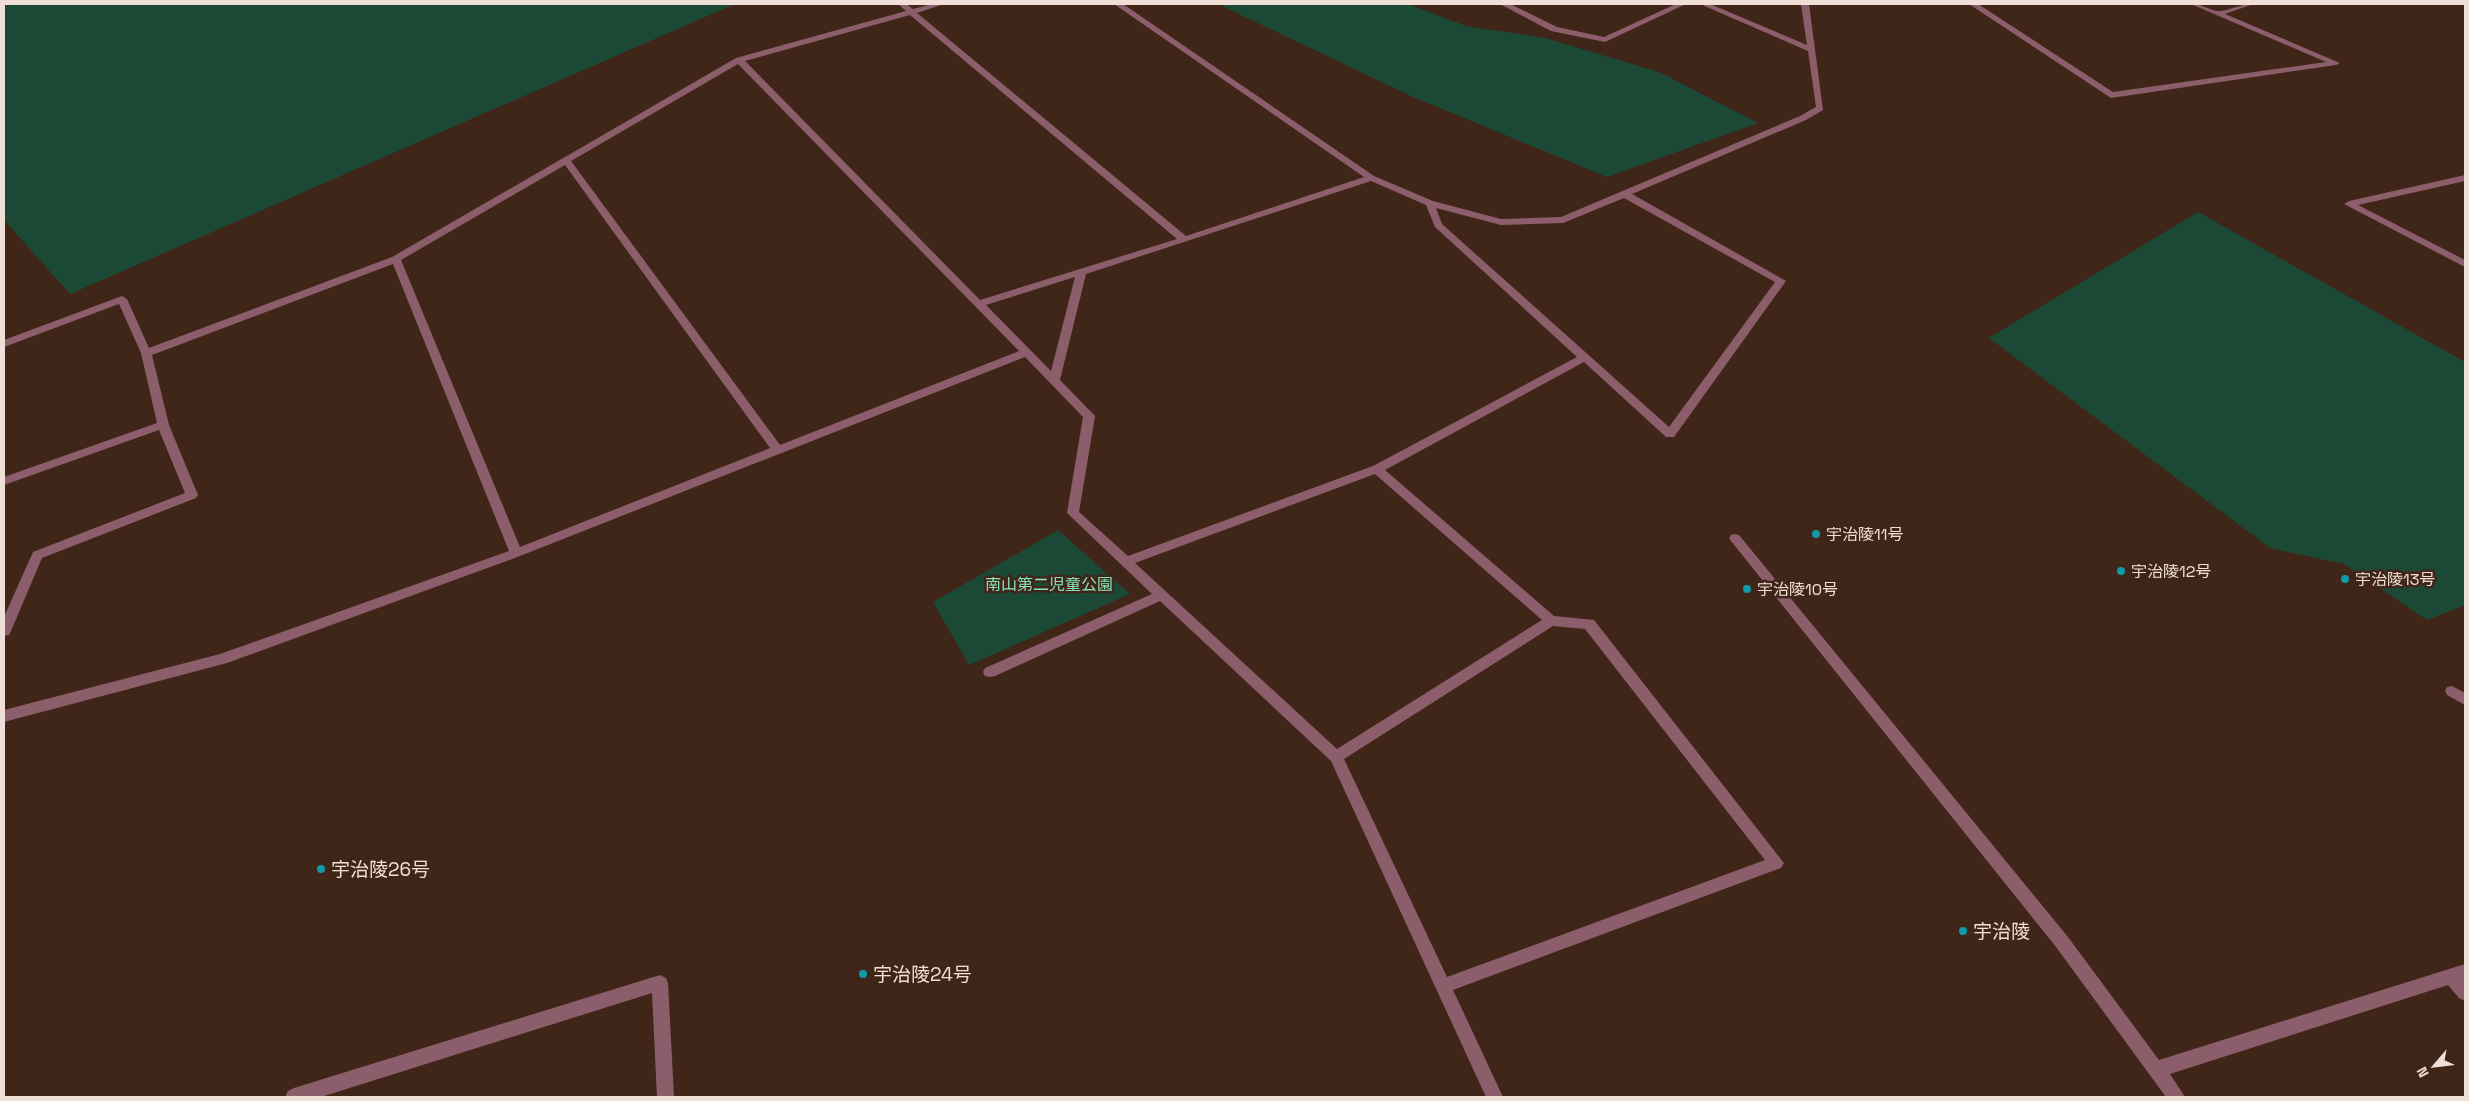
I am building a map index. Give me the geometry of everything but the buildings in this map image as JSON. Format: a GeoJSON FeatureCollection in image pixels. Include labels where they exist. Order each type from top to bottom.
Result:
{"type":"FeatureCollection","features":[{"type":"Feature","properties":{"kind":"street"},"geometry":{"type":"LineString","coordinates":[[902,4],[1184,240]]}},
{"type":"Feature","properties":{"kind":"street"},"geometry":{"type":"LineString","coordinates":[[146,353],[396,259],[739,60],[940,4]]}},
{"type":"Feature","properties":{"kind":"street"},"geometry":{"type":"LineString","coordinates":[[1118,4],[1371,178],[1430,203],[1501,222],[1563,220],[1803,118],[1820,108],[1805,4]]}},
{"type":"Feature","properties":{"kind":"street"},"geometry":{"type":"LineString","coordinates":[[1504,4],[1554,29],[1605,40],[1682,4]]}},
{"type":"Feature","properties":{"kind":"street"},"geometry":{"type":"LineString","coordinates":[[1704,4],[1812,50]]}},
{"type":"Feature","properties":{"kind":"street"},"geometry":{"type":"LineString","coordinates":[[1974,4],[2111,95],[2336,63],[2195,4]]}},
{"type":"Feature","properties":{"kind":"street"},"geometry":{"type":"LineString","coordinates":[[2220,13],[2249,4]]}},
{"type":"Feature","properties":{"kind":"street"},"geometry":{"type":"LineString","coordinates":[[739,60],[1089,416],[1073,513],[1336,757],[1495,1097]]}},
{"type":"Feature","properties":{"kind":"street"},"geometry":{"type":"LineString","coordinates":[[566,160],[777,449]]}},
{"type":"Feature","properties":{"kind":"street"},"geometry":{"type":"LineString","coordinates":[[980,303],[1184,240],[1371,178]]}},
{"type":"Feature","properties":{"kind":"street"},"geometry":{"type":"LineString","coordinates":[[2465,178],[2349,204],[2465,264]]}},
{"type":"Feature","properties":{"kind":"street"},"geometry":{"type":"LineString","coordinates":[[1430,203],[1438,225],[1670,434],[1781,281],[1624,194]]}},
{"type":"Feature","properties":{"kind":"street"},"geometry":{"type":"LineString","coordinates":[[396,259],[516,553]]}},
{"type":"Feature","properties":{"kind":"street"},"geometry":{"type":"LineString","coordinates":[[1054,380],[1081,272]]}},
{"type":"Feature","properties":{"kind":"street"},"geometry":{"type":"LineString","coordinates":[[4,344],[122,299],[146,353],[163,425],[192,495],[37,555],[4,631]]}},
{"type":"Feature","properties":{"kind":"street"},"geometry":{"type":"LineString","coordinates":[[4,716],[222,659],[516,553],[1027,352]]}},
{"type":"Feature","properties":{"kind":"street"},"geometry":{"type":"LineString","coordinates":[[1126,562],[1377,469],[1585,357]]}},
{"type":"Feature","properties":{"kind":"street"},"geometry":{"type":"LineString","coordinates":[[4,481],[163,425]]}},
{"type":"Feature","properties":{"kind":"street"},"geometry":{"type":"LineString","coordinates":[[1377,469],[1551,621],[1589,624],[1776,863],[1444,986]]}},
{"type":"Feature","properties":{"kind":"street"},"geometry":{"type":"LineString","coordinates":[[1735,538],[2046,921],[2176,1097]]}},
{"type":"Feature","properties":{"kind":"street"},"geometry":{"type":"LineString","coordinates":[[990,672],[1161,595]]}},
{"type":"Feature","properties":{"kind":"street"},"geometry":{"type":"LineString","coordinates":[[1336,757],[1551,621]]}},
{"type":"Feature","properties":{"kind":"street"},"geometry":{"type":"LineString","coordinates":[[2452,690],[2465,700]]}},
{"type":"Feature","properties":{"kind":"street"},"geometry":{"type":"LineString","coordinates":[[2156,1070],[2458,974],[2465,993]]}},
{"type":"Feature","properties":{"kind":"street"},"geometry":{"type":"LineString","coordinates":[[294,1097],[660,984],[666,1097]]}},
{"type":"Feature","properties":{"kind":"green space"},"geometry":{"type":"Polygon","coordinates":[[[4,4],[735,4],[70,294],[4,220],[4,4]]]}},
{"type":"Feature","properties":{"kind":"green space"},"geometry":{"type":"Polygon","coordinates":[[[1218,4],[1408,4],[1466,26],[1545,38],[1659,72],[1758,123],[1607,177],[1411,96],[1218,4]]]}},
{"type":"Feature","properties":{"kind":"green space"},"geometry":{"type":"Polygon","coordinates":[[[2198,212],[2465,362],[2465,605],[2427,620],[2344,564],[2270,548],[1989,338],[2198,212]]]}},
{"type":"Feature","properties":{"kind":"green space","name":"南山第二児童公園"},"geometry":{"type":"Polygon","coordinates":[[[1058,530],[1130,594],[969,665],[933,602],[1058,530]]]}},
{"type":"Feature","properties":{"kind":"place","name":"宇治陵11号"},"geometry":{"type":"Point","coordinates":[1816,534]}},
{"type":"Feature","properties":{"kind":"place","name":"宇治陵12号"},"geometry":{"type":"Point","coordinates":[2121,571]}},
{"type":"Feature","properties":{"kind":"place","name":"宇治陵13号"},"geometry":{"type":"Point","coordinates":[2345,579]}},
{"type":"Feature","properties":{"kind":"place","name":"宇治陵10号"},"geometry":{"type":"Point","coordinates":[1747,589]}},
{"type":"Feature","properties":{"kind":"place","name":"宇治陵26号"},"geometry":{"type":"Point","coordinates":[321,869]}},
{"type":"Feature","properties":{"kind":"place","name":"宇治陵"},"geometry":{"type":"Point","coordinates":[1963,931]}},
{"type":"Feature","properties":{"kind":"place","name":"宇治陵24号"},"geometry":{"type":"Point","coordinates":[863,974]}}]}
